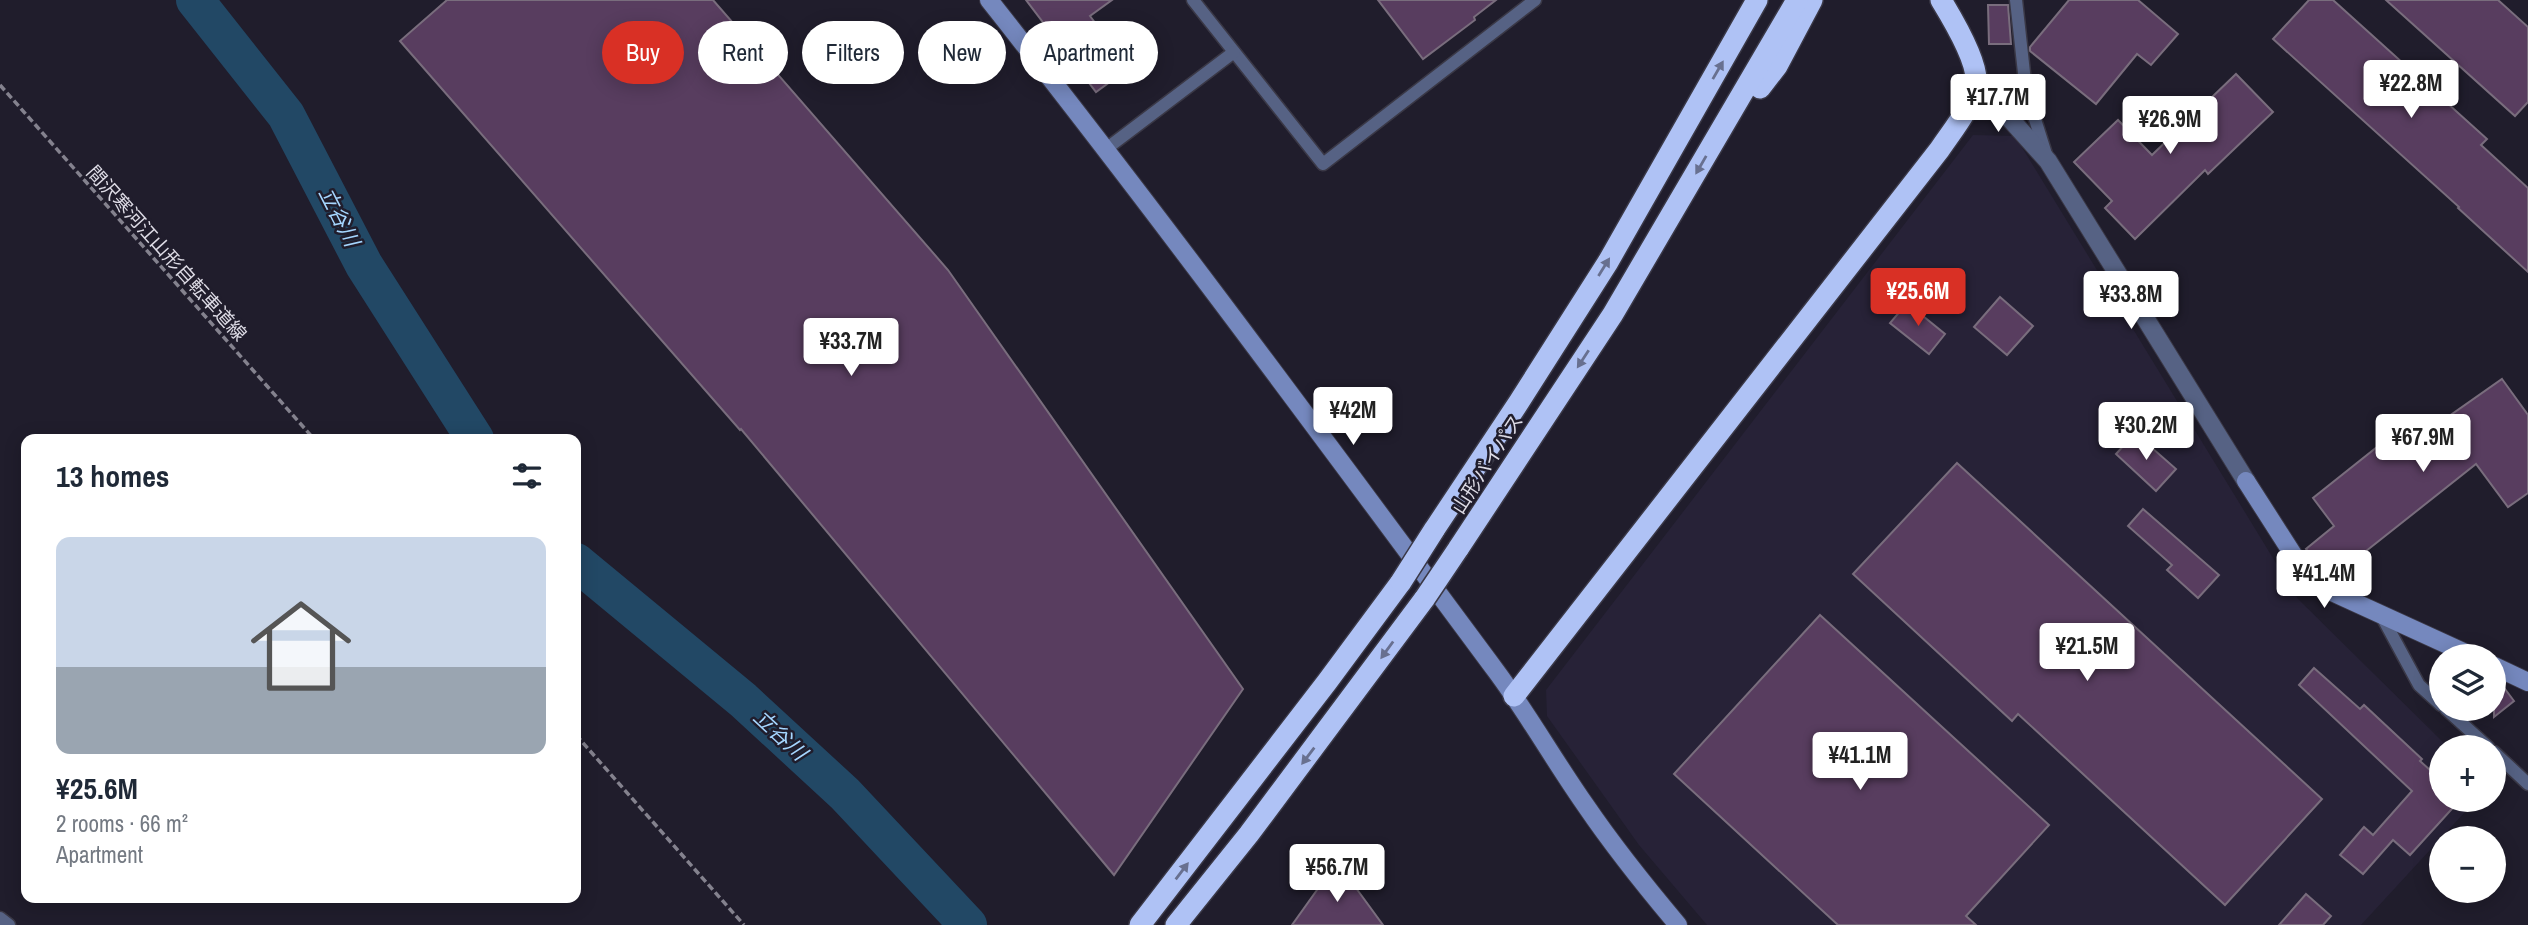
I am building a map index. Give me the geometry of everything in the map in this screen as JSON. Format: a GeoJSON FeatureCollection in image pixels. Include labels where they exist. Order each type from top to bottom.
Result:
{"type":"FeatureCollection","features":[{"type":"Feature","properties":{"kind":"highway","name":"山形バイパス"},"geometry":{"type":"LineString","coordinates":[[1140,925],[1401,582],[1608,262],[1758,0]]}},
{"type":"Feature","properties":{"kind":"highway","name":"山形バイパス"},"geometry":{"type":"LineString","coordinates":[[1176,925],[1250,834],[1349,702],[1458,549],[1613,314],[1797,0]]}},
{"type":"Feature","properties":{"kind":"highway"},"geometry":{"type":"LineString","coordinates":[[1723,127],[1745,108],[1777,66],[1812,0]]}},
{"type":"Feature","properties":{"kind":"highway"},"geometry":{"type":"LineString","coordinates":[[1514,696],[1940,149],[1966,110],[1976,81],[1969,51],[1941,0]]}},
{"type":"Feature","properties":{"kind":"street"},"geometry":{"type":"LineString","coordinates":[[989,0],[1106,149],[1514,696],[1585,806],[1644,885],[1678,925]]}},
{"type":"Feature","properties":{"kind":"street"},"geometry":{"type":"LineString","coordinates":[[1976,81],[2048,161],[2303,570],[2332,592],[2446,644]]}},
{"type":"Feature","properties":{"kind":"street"},"geometry":{"type":"LineString","coordinates":[[2506,672],[2528,682]]}},
{"type":"Feature","properties":{"kind":"lane"},"geometry":{"type":"LineString","coordinates":[[1193,0],[1323,164],[1535,0]]}},
{"type":"Feature","properties":{"kind":"lane"},"geometry":{"type":"LineString","coordinates":[[2016,0],[2026,92],[2048,161]]}},
{"type":"Feature","properties":{"kind":"lane"},"geometry":{"type":"LineString","coordinates":[[1106,149],[1234,52]]}},
{"type":"Feature","properties":{"kind":"lane"},"geometry":{"type":"LineString","coordinates":[[2380,613],[2419,685],[2429,694]]}},
{"type":"Feature","properties":{"kind":"lane"},"geometry":{"type":"LineString","coordinates":[[2459,721],[2475,735]]}},
{"type":"Feature","properties":{"kind":"lane"},"geometry":{"type":"LineString","coordinates":[[2506,763],[2528,784]]}},
{"type":"Feature","properties":{"kind":"lane"},"geometry":{"type":"LineString","coordinates":[[0,918],[9,925]]}},
{"type":"Feature","properties":{"kind":"path","name":"間沢寒河江山形自転車道線"},"geometry":{"type":"LineString","coordinates":[[0,85],[310,434]]}},
{"type":"Feature","properties":{"kind":"path"},"geometry":{"type":"LineString","coordinates":[[581,741],[744,925]]}},
{"type":"Feature","properties":{"kind":"shaded area"},"geometry":{"type":"Polygon","coordinates":[[[1973,135],[2015,136],[2298,599],[2436,735],[2429,735],[2429,812],[2465,812],[2452,826],[2429,826],[2429,851],[2361,925],[1707,925],[1639,845],[1547,716],[1546,690],[1973,135]]]}},
{"type":"Feature","properties":{"kind":"building"},"geometry":{"type":"Polygon","coordinates":[[[447,0],[713,0],[731,21],[698,21],[698,84],[786,84],[948,270],[1243,689],[1114,875],[741,429],[400,41],[447,0]]]}},
{"type":"Feature","properties":{"kind":"building"},"geometry":{"type":"Polygon","coordinates":[[[1026,0],[1112,0],[1090,16],[1094,21],[1042,21],[1026,0]]]}},
{"type":"Feature","properties":{"kind":"building"},"geometry":{"type":"Polygon","coordinates":[[[1378,0],[1496,0],[1474,17],[1475,20],[1423,59],[1378,0]]]}},
{"type":"Feature","properties":{"kind":"building"},"geometry":{"type":"Polygon","coordinates":[[[2069,0],[2138,0],[2178,34],[2151,65],[2137,54],[2096,104],[2030,51],[2030,47],[2069,0]]]}},
{"type":"Feature","properties":{"kind":"building"},"geometry":{"type":"Polygon","coordinates":[[[2309,0],[2333,0],[2487,139],[2481,145],[2528,188],[2528,272],[2273,39],[2309,0]]]}},
{"type":"Feature","properties":{"kind":"building"},"geometry":{"type":"Polygon","coordinates":[[[2386,0],[2498,0],[2528,27],[2528,102],[2515,116],[2386,0]]]}},
{"type":"Feature","properties":{"kind":"building"},"geometry":{"type":"Polygon","coordinates":[[[1988,5],[2008,5],[2011,44],[1989,44],[1988,5]]]}},
{"type":"Feature","properties":{"kind":"building"},"geometry":{"type":"Polygon","coordinates":[[[2236,74],[2273,112],[2208,174],[2205,170],[2135,239],[2105,208],[2112,201],[2074,162],[2118,120],[2152,155],[2236,74]]]}},
{"type":"Feature","properties":{"kind":"building"},"geometry":{"type":"Polygon","coordinates":[[[1090,84],[1107,84],[1096,92],[1090,84]]]}},
{"type":"Feature","properties":{"kind":"building"},"geometry":{"type":"Polygon","coordinates":[[[2000,297],[2033,326],[2007,355],[1974,327],[2000,297]]]}},
{"type":"Feature","properties":{"kind":"building"},"geometry":{"type":"Polygon","coordinates":[[[1907,303],[1945,334],[1929,354],[1890,323],[1907,303]]]}},
{"type":"Feature","properties":{"kind":"building"},"geometry":{"type":"Polygon","coordinates":[[[2502,379],[2528,415],[2528,493],[2508,507],[2476,464],[2332,578],[2325,572],[2306,549],[2334,526],[2313,498],[2411,420],[2422,435],[2502,379]]]}},
{"type":"Feature","properties":{"kind":"building"},"geometry":{"type":"Polygon","coordinates":[[[2135,433],[2176,469],[2156,491],[2116,454],[2135,433]]]}},
{"type":"Feature","properties":{"kind":"building"},"geometry":{"type":"Polygon","coordinates":[[[1957,463],[2322,799],[2225,905],[2018,714],[2012,721],[1853,574],[1957,463]]]}},
{"type":"Feature","properties":{"kind":"building"},"geometry":{"type":"Polygon","coordinates":[[[2143,509],[2219,575],[2198,598],[2167,570],[2172,565],[2128,526],[2143,509]]]}},
{"type":"Feature","properties":{"kind":"building"},"geometry":{"type":"Polygon","coordinates":[[[1820,615],[2049,825],[1966,916],[1976,925],[1838,925],[1674,774],[1820,615]]]}},
{"type":"Feature","properties":{"kind":"building"},"geometry":{"type":"Polygon","coordinates":[[[2314,668],[2360,709],[2364,705],[2422,759],[2420,761],[2429,769],[2429,812],[2449,812],[2436,826],[2429,826],[2429,834],[2410,855],[2393,840],[2363,874],[2340,855],[2364,827],[2373,835],[2412,791],[2299,685],[2314,668]]]}},
{"type":"Feature","properties":{"kind":"building"},"geometry":{"type":"Polygon","coordinates":[[[2506,690],[2514,701],[2506,707],[2506,690]]]}},
{"type":"Feature","properties":{"kind":"building"},"geometry":{"type":"Polygon","coordinates":[[[1337,862],[1383,925],[1292,925],[1337,862]]]}},
{"type":"Feature","properties":{"kind":"building"},"geometry":{"type":"Polygon","coordinates":[[[2306,894],[2331,916],[2323,925],[2279,925],[2306,894]]]}},
{"type":"Feature","properties":{"kind":"waterway","name":"立谷川"},"geometry":{"type":"LineString","coordinates":[[195,0],[286,115],[364,265],[472,434]]}},
{"type":"Feature","properties":{"kind":"waterway","name":"立谷川"},"geometry":{"type":"LineString","coordinates":[[581,566],[743,700],[845,794],[968,925]]}}]}
